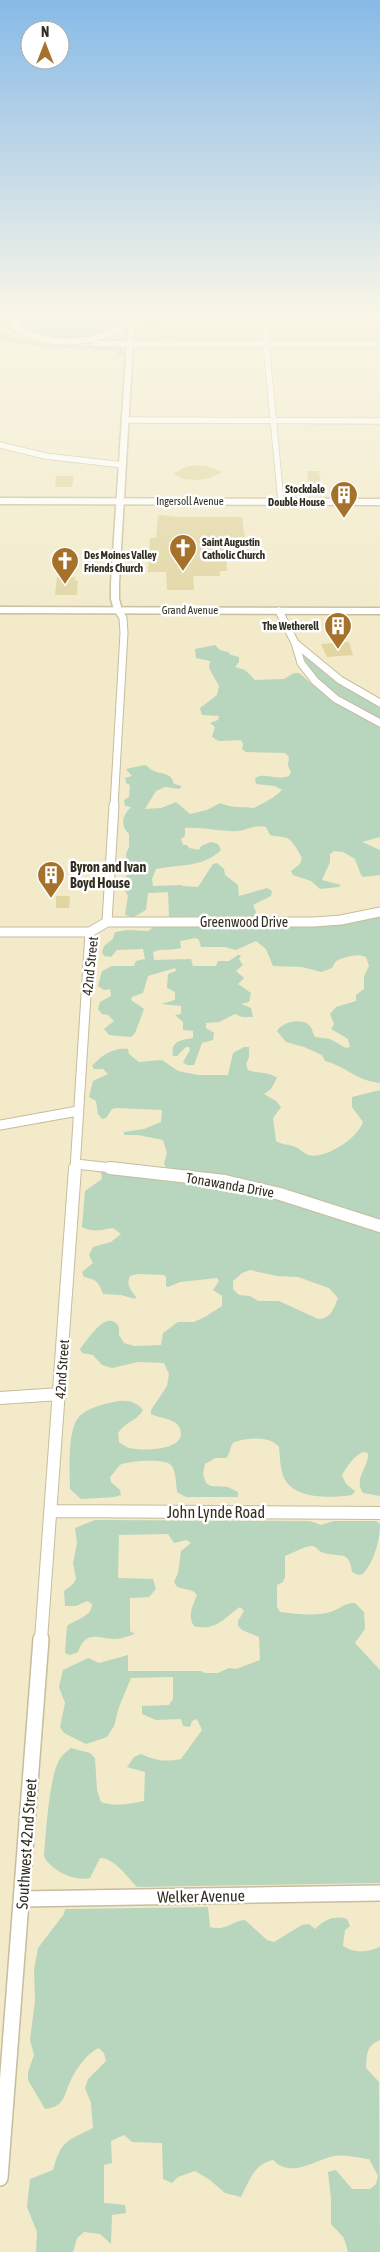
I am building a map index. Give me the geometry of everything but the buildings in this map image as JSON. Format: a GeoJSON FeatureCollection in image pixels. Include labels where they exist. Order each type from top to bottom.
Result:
{"type":"FeatureCollection","features":[{"type":"Feature","properties":{"kind":"main road","name":"Ingersoll Avenue"},"geometry":{"type":"LineString","coordinates":[[0,501],[380,502]]}},
{"type":"Feature","properties":{"kind":"main road","name":"Grand Avenue"},"geometry":{"type":"LineString","coordinates":[[0,610],[380,612]]}},
{"type":"Feature","properties":{"kind":"street","name":"42nd Street"},"geometry":{"type":"LineString","coordinates":[[51,1511],[76,1164],[90,932],[107,922],[124,634],[124,618],[118,610],[115,600],[115,583],[126,416]]}},
{"type":"Feature","properties":{"kind":"street"},"geometry":{"type":"LineString","coordinates":[[273,416],[281,502]]}},
{"type":"Feature","properties":{"kind":"street"},"geometry":{"type":"LineString","coordinates":[[126,420],[380,421]]}},
{"type":"Feature","properties":{"kind":"street"},"geometry":{"type":"LineString","coordinates":[[0,445],[45,456],[123,465]]}},
{"type":"Feature","properties":{"kind":"street"},"geometry":{"type":"LineString","coordinates":[[279,611],[295,643],[301,663],[314,681],[336,698],[380,723]]}},
{"type":"Feature","properties":{"kind":"street"},"geometry":{"type":"LineString","coordinates":[[295,643],[340,680],[380,703]]}},
{"type":"Feature","properties":{"kind":"street","name":"Greenwood Drive"},"geometry":{"type":"LineString","coordinates":[[107,922],[314,922],[341,920],[380,912]]}},
{"type":"Feature","properties":{"kind":"street"},"geometry":{"type":"LineString","coordinates":[[0,932],[90,932]]}},
{"type":"Feature","properties":{"kind":"street"},"geometry":{"type":"LineString","coordinates":[[0,1125],[78,1111]]}},
{"type":"Feature","properties":{"kind":"street","name":"Tonawanda Drive"},"geometry":{"type":"LineString","coordinates":[[76,1164],[225,1181],[280,1194],[380,1226]]}},
{"type":"Feature","properties":{"kind":"street"},"geometry":{"type":"LineString","coordinates":[[0,1398],[60,1394]]}},
{"type":"Feature","properties":{"kind":"street","name":"John Lynde Road"},"geometry":{"type":"LineString","coordinates":[[51,1511],[380,1513]]}},
{"type":"Feature","properties":{"kind":"street","name":"Southwest 42nd Street"},"geometry":{"type":"LineString","coordinates":[[0,2178],[51,1511]]}},
{"type":"Feature","properties":{"kind":"street","name":"Welker Avenue"},"geometry":{"type":"LineString","coordinates":[[22,1899],[380,1893]]}},
{"type":"Feature","properties":{"kind":"green space"},"geometry":{"type":"Polygon","coordinates":[[[215,645],[220,650],[239,657],[239,662],[235,667],[245,670],[255,680],[284,679],[294,673],[299,673],[332,701],[380,727],[380,837],[362,842],[380,850],[380,875],[363,877],[355,859],[343,852],[334,851],[330,854],[330,862],[322,880],[341,885],[339,887],[320,889],[311,881],[293,875],[291,871],[300,864],[302,858],[289,839],[270,835],[266,827],[259,826],[232,831],[185,828],[185,836],[181,839],[183,845],[199,850],[201,846],[211,842],[218,844],[221,850],[214,856],[199,863],[156,869],[152,879],[153,886],[182,885],[198,887],[213,864],[217,863],[224,869],[225,875],[238,885],[239,896],[267,888],[272,891],[271,896],[253,905],[256,912],[255,916],[169,917],[168,892],[148,893],[146,910],[130,917],[125,914],[128,896],[125,890],[126,876],[137,870],[127,864],[126,854],[129,847],[129,834],[124,827],[123,820],[131,807],[125,806],[124,800],[129,797],[130,785],[126,783],[125,778],[132,776],[126,769],[145,765],[155,772],[168,775],[174,784],[182,786],[179,789],[165,787],[156,791],[145,809],[161,808],[176,802],[190,814],[207,810],[220,803],[233,807],[254,808],[282,790],[275,786],[256,784],[255,778],[263,776],[278,778],[289,776],[291,773],[288,765],[289,757],[285,753],[246,752],[242,749],[243,744],[241,740],[219,741],[212,737],[215,727],[210,723],[218,720],[219,716],[202,715],[200,708],[217,695],[219,686],[209,668],[210,661],[196,658],[195,649],[215,645]]]}},
{"type":"Feature","properties":{"kind":"green space"},"geometry":{"type":"Polygon","coordinates":[[[300,651],[343,687],[380,705],[380,719],[355,706],[324,684],[307,664],[300,651]]]}},
{"type":"Feature","properties":{"kind":"green space"},"geometry":{"type":"Polygon","coordinates":[[[380,916],[380,1083],[363,1079],[325,1061],[322,1055],[286,1042],[277,1031],[288,1023],[302,1022],[312,1028],[315,1037],[330,1039],[346,1048],[350,1047],[348,1039],[331,1029],[334,1024],[330,1014],[336,1007],[356,1001],[356,995],[364,989],[364,976],[369,966],[366,957],[358,955],[336,961],[332,968],[321,972],[302,967],[273,966],[266,949],[256,941],[236,950],[225,947],[201,947],[199,940],[196,938],[180,941],[181,948],[153,952],[154,960],[191,959],[193,966],[216,966],[218,961],[229,961],[241,955],[239,959],[243,965],[236,971],[244,978],[238,984],[251,993],[249,1002],[241,1004],[251,1008],[253,1017],[242,1017],[235,1014],[219,1022],[206,1023],[206,1028],[214,1033],[213,1040],[202,1043],[194,1065],[187,1065],[183,1062],[190,1050],[189,1047],[186,1047],[177,1056],[173,1056],[173,1047],[177,1042],[193,1038],[193,1031],[183,1030],[183,1022],[175,1015],[181,1014],[181,1006],[161,1004],[175,1000],[175,992],[167,988],[168,974],[176,971],[175,968],[148,976],[143,993],[132,997],[131,1000],[144,1009],[135,1033],[131,1037],[109,1035],[104,1029],[114,1021],[108,1015],[102,1014],[98,1009],[100,1002],[111,996],[110,989],[104,990],[98,986],[102,971],[112,966],[134,966],[136,961],[145,959],[143,949],[117,950],[111,957],[104,956],[102,952],[104,946],[113,939],[115,932],[128,930],[148,931],[155,926],[346,923],[380,916]]]}},
{"type":"Feature","properties":{"kind":"green space"},"geometry":{"type":"Polygon","coordinates":[[[244,1047],[249,1047],[249,1057],[246,1064],[248,1070],[270,1074],[277,1078],[271,1089],[264,1094],[276,1101],[281,1107],[273,1118],[276,1141],[297,1148],[308,1155],[315,1156],[332,1151],[355,1135],[363,1122],[352,1107],[352,1097],[380,1090],[380,1220],[247,1180],[166,1168],[164,1163],[167,1153],[163,1140],[138,1135],[124,1135],[124,1132],[144,1129],[161,1122],[162,1110],[117,1108],[112,1109],[106,1118],[102,1119],[98,1114],[96,1101],[89,1097],[93,1081],[108,1074],[103,1069],[94,1069],[92,1066],[103,1056],[117,1049],[128,1049],[129,1054],[139,1062],[162,1060],[178,1071],[198,1075],[228,1075],[233,1053],[244,1047]]]}},
{"type":"Feature","properties":{"kind":"green space"},"geometry":{"type":"Polygon","coordinates":[[[101,1172],[244,1189],[380,1230],[380,1496],[363,1493],[360,1488],[360,1478],[368,1458],[368,1453],[363,1452],[356,1456],[342,1475],[346,1484],[355,1491],[352,1495],[334,1497],[315,1496],[305,1494],[289,1485],[284,1478],[281,1467],[279,1447],[275,1443],[264,1439],[245,1439],[234,1442],[226,1458],[215,1458],[205,1464],[203,1474],[206,1483],[211,1486],[228,1487],[238,1492],[238,1497],[186,1497],[177,1492],[175,1474],[171,1465],[161,1461],[138,1461],[120,1465],[110,1477],[111,1482],[120,1490],[121,1495],[115,1497],[81,1499],[70,1489],[70,1449],[73,1428],[82,1414],[89,1409],[118,1401],[134,1403],[140,1407],[143,1410],[140,1414],[118,1433],[119,1442],[129,1448],[151,1449],[168,1447],[179,1440],[181,1434],[179,1427],[174,1422],[151,1414],[151,1410],[167,1386],[169,1374],[164,1363],[138,1362],[112,1368],[102,1365],[93,1355],[82,1353],[80,1349],[92,1333],[103,1323],[109,1321],[114,1322],[119,1327],[119,1335],[124,1343],[134,1346],[161,1345],[163,1333],[178,1322],[194,1322],[222,1306],[222,1296],[213,1290],[219,1281],[217,1278],[180,1282],[168,1287],[166,1286],[166,1277],[164,1275],[138,1274],[130,1276],[130,1289],[136,1297],[135,1299],[121,1295],[103,1294],[97,1282],[84,1277],[82,1272],[93,1263],[89,1255],[93,1247],[111,1242],[121,1234],[113,1228],[94,1230],[82,1227],[85,1191],[102,1179],[101,1172]],[[250,1270],[242,1273],[233,1281],[233,1289],[239,1295],[250,1296],[258,1301],[279,1301],[318,1319],[329,1315],[335,1306],[338,1298],[329,1288],[298,1277],[277,1276],[250,1270]]]}},
{"type":"Feature","properties":{"kind":"green space"},"geometry":{"type":"Polygon","coordinates":[[[95,1520],[310,1521],[321,1525],[334,1521],[376,1521],[380,1524],[376,1550],[363,1574],[358,1575],[352,1572],[349,1560],[346,1557],[322,1552],[313,1546],[285,1556],[285,1577],[283,1582],[277,1585],[277,1607],[280,1612],[314,1614],[327,1613],[346,1604],[355,1603],[364,1612],[365,1629],[355,1643],[380,1670],[380,1883],[137,1887],[116,1865],[106,1859],[100,1858],[90,1878],[84,1879],[64,1874],[47,1861],[44,1856],[51,1788],[58,1763],[65,1753],[71,1748],[90,1753],[95,1758],[97,1790],[101,1802],[117,1805],[134,1803],[144,1801],[145,1772],[127,1767],[134,1757],[141,1754],[161,1760],[181,1759],[202,1730],[197,1719],[192,1721],[190,1727],[183,1726],[181,1719],[156,1720],[142,1714],[142,1706],[169,1705],[173,1699],[173,1677],[131,1678],[119,1707],[114,1726],[107,1737],[86,1744],[64,1733],[60,1727],[65,1703],[59,1687],[63,1670],[88,1658],[99,1663],[128,1655],[128,1671],[201,1671],[205,1673],[218,1673],[229,1668],[236,1669],[260,1660],[259,1637],[242,1630],[238,1626],[238,1621],[244,1611],[240,1607],[214,1626],[194,1626],[191,1614],[197,1595],[193,1591],[177,1587],[174,1582],[178,1573],[181,1551],[191,1543],[186,1540],[174,1543],[168,1534],[119,1535],[118,1578],[153,1579],[156,1589],[149,1597],[130,1598],[130,1631],[135,1634],[117,1639],[88,1638],[81,1645],[78,1652],[70,1655],[65,1653],[67,1626],[86,1615],[92,1604],[87,1601],[76,1606],[65,1606],[64,1591],[76,1579],[73,1563],[77,1543],[75,1528],[95,1520]]]}},
{"type":"Feature","properties":{"kind":"green space"},"geometry":{"type":"Polygon","coordinates":[[[208,1907],[210,1927],[220,1928],[245,1920],[267,1940],[274,1942],[302,1925],[309,1924],[315,1929],[329,1919],[347,1919],[350,1926],[345,1930],[343,1946],[352,1950],[362,1951],[380,1947],[380,2040],[375,2042],[370,2048],[367,2055],[366,2068],[379,2082],[380,2252],[348,2252],[344,2238],[331,2224],[328,2172],[336,2170],[352,2189],[370,2189],[376,2184],[378,2176],[369,2159],[334,2156],[295,2168],[288,2168],[273,2160],[266,2162],[257,2169],[241,2197],[225,2193],[210,2180],[195,2171],[178,2177],[172,2183],[163,2179],[162,2143],[132,2142],[124,2135],[111,2141],[112,2163],[104,2165],[104,2203],[125,2205],[126,2213],[112,2215],[111,2244],[100,2234],[84,2232],[77,2238],[73,2252],[36,2252],[37,2232],[27,2207],[30,2179],[53,2170],[62,2147],[71,2139],[93,2128],[91,2103],[85,2088],[88,2079],[106,2061],[104,2053],[99,2048],[91,2053],[76,2071],[61,2102],[52,2108],[45,2109],[28,2080],[28,2072],[34,2055],[30,2040],[35,2001],[34,1970],[38,1948],[64,1914],[65,1909],[208,1907]]]}},
{"type":"Feature","properties":{"kind":"place","name":"Stockdale Double House"},"geometry":{"type":"Point","coordinates":[344,519]}},
{"type":"Feature","properties":{"kind":"place","name":"Saint Augustin Catholic Church"},"geometry":{"type":"Point","coordinates":[183,572]}},
{"type":"Feature","properties":{"kind":"place","name":"Des Moines Valley Friends Church"},"geometry":{"type":"Point","coordinates":[65,585]}},
{"type":"Feature","properties":{"kind":"place","name":"The Wetherell"},"geometry":{"type":"Point","coordinates":[338,650]}},
{"type":"Feature","properties":{"kind":"place","name":"Byron and Ivan Boyd House"},"geometry":{"type":"Point","coordinates":[51,899]}}]}
